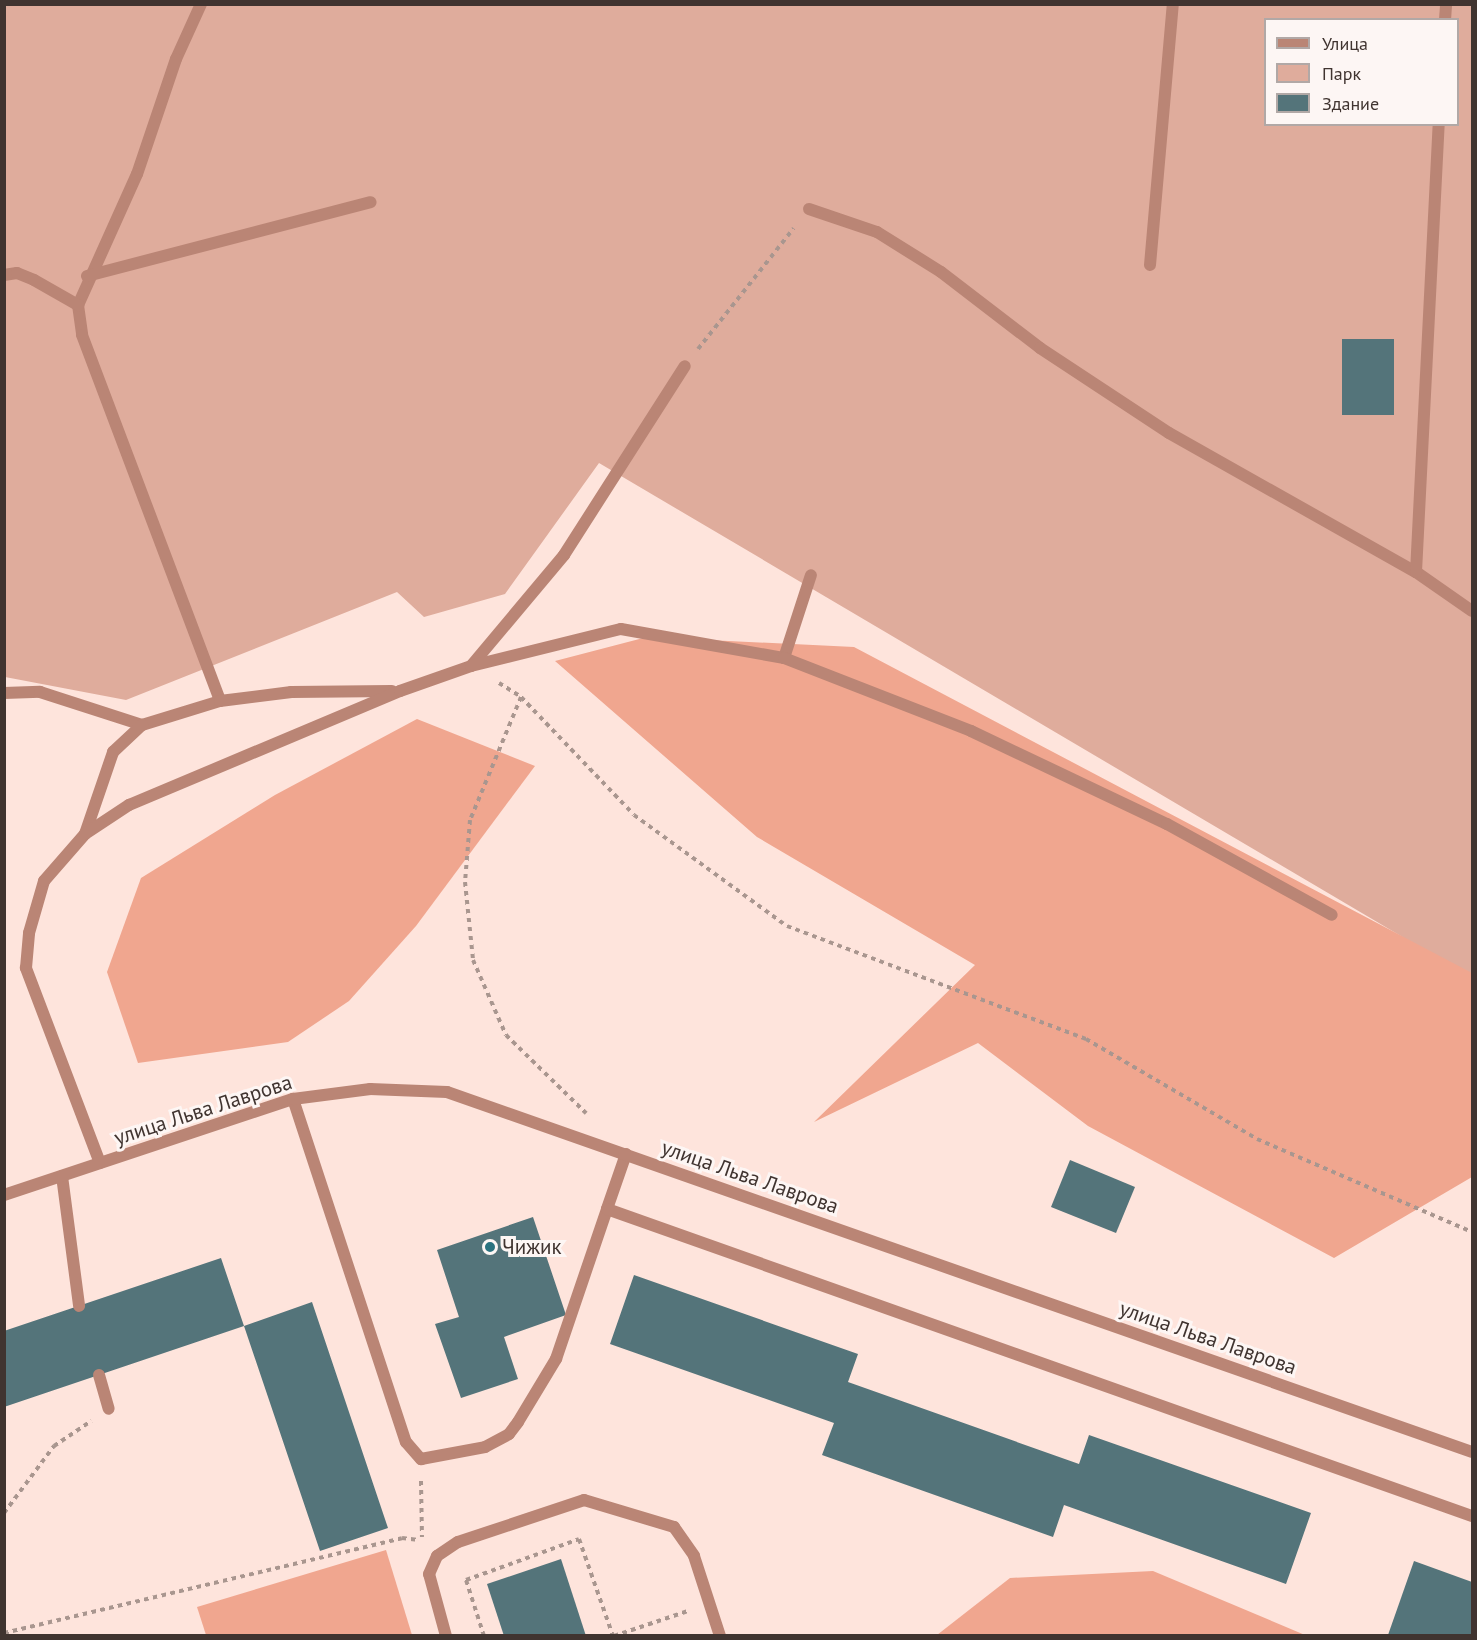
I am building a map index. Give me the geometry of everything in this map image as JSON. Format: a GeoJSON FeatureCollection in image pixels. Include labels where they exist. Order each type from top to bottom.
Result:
{"type":"FeatureCollection","features":[{"type":"Feature","properties":{"kind":"street"},"geometry":{"type":"LineString","coordinates":[[201,4],[176,59],[137,174],[87,276],[78,304],[82,335],[220,701]]}},
{"type":"Feature","properties":{"kind":"street"},"geometry":{"type":"LineString","coordinates":[[1149,265],[1173,4]]}},
{"type":"Feature","properties":{"kind":"street"},"geometry":{"type":"LineString","coordinates":[[1416,572],[1439,126]]}},
{"type":"Feature","properties":{"kind":"street"},"geometry":{"type":"LineString","coordinates":[[87,276],[371,202]]}},
{"type":"Feature","properties":{"kind":"street"},"geometry":{"type":"LineString","coordinates":[[809,209],[877,232],[941,272],[1040,348],[1169,434],[1416,572],[1473,611]]}},
{"type":"Feature","properties":{"kind":"street"},"geometry":{"type":"LineString","coordinates":[[4,275],[17,273],[78,304]]}},
{"type":"Feature","properties":{"kind":"street"},"geometry":{"type":"LineString","coordinates":[[471,666],[564,555],[685,366]]}},
{"type":"Feature","properties":{"kind":"street"},"geometry":{"type":"LineString","coordinates":[[784,658],[811,575]]}},
{"type":"Feature","properties":{"kind":"street"},"geometry":{"type":"LineString","coordinates":[[100,1164],[26,968],[29,933],[44,881],[85,834],[129,805],[399,691],[471,666],[621,629],[784,658],[982,736],[1167,824],[1332,915]]}},
{"type":"Feature","properties":{"kind":"street"},"geometry":{"type":"LineString","coordinates":[[85,834],[113,752],[142,725],[220,701],[291,692],[399,691]]}},
{"type":"Feature","properties":{"kind":"street"},"geometry":{"type":"LineString","coordinates":[[4,693],[40,692],[142,725]]}},
{"type":"Feature","properties":{"kind":"street","name":"улица Льва Лаврова"},"geometry":{"type":"LineString","coordinates":[[4,1195],[293,1099],[370,1089],[447,1092],[1473,1452]]}},
{"type":"Feature","properties":{"kind":"street"},"geometry":{"type":"LineString","coordinates":[[293,1099],[406,1442],[421,1459],[485,1447],[509,1434],[518,1422],[556,1359],[626,1154]]}},
{"type":"Feature","properties":{"kind":"street"},"geometry":{"type":"LineString","coordinates":[[62,1176],[79,1306]]}},
{"type":"Feature","properties":{"kind":"street"},"geometry":{"type":"LineString","coordinates":[[607,1209],[1473,1516]]}},
{"type":"Feature","properties":{"kind":"street"},"geometry":{"type":"LineString","coordinates":[[99,1375],[109,1409]]}},
{"type":"Feature","properties":{"kind":"street"},"geometry":{"type":"LineString","coordinates":[[446,1635],[429,1574],[437,1556],[458,1542],[584,1500],[674,1527],[694,1556],[720,1635]]}},
{"type":"Feature","properties":{"kind":"path"},"geometry":{"type":"LineString","coordinates":[[685,366],[809,209]]}},
{"type":"Feature","properties":{"kind":"path"},"geometry":{"type":"LineString","coordinates":[[471,666],[521,697],[634,815],[788,926],[1086,1039],[1257,1139],[1473,1232]]}},
{"type":"Feature","properties":{"kind":"path"},"geometry":{"type":"LineString","coordinates":[[521,697],[470,820],[465,882],[473,960],[506,1035],[594,1122]]}},
{"type":"Feature","properties":{"kind":"path"},"geometry":{"type":"LineString","coordinates":[[4,1513],[54,1446],[109,1409]]}},
{"type":"Feature","properties":{"kind":"path"},"geometry":{"type":"LineString","coordinates":[[4,1633],[402,1538],[422,1540],[421,1459]]}},
{"type":"Feature","properties":{"kind":"path"},"geometry":{"type":"LineString","coordinates":[[484,1635],[466,1580],[579,1539],[614,1635],[710,1604]]}},
{"type":"Feature","properties":{"kind":"green space"},"geometry":{"type":"Polygon","coordinates":[[[5,5],[1472,5],[1472,978],[599,463],[505,594],[424,617],[397,592],[126,700],[5,677],[5,5]]]}},
{"type":"Feature","properties":{"kind":"shaded area"},"geometry":{"type":"Polygon","coordinates":[[[647,637],[854,647],[1472,973],[1472,1177],[1334,1258],[1088,1126],[978,1043],[814,1122],[975,965],[757,837],[555,661],[647,637]]]}},
{"type":"Feature","properties":{"kind":"shaded area"},"geometry":{"type":"Polygon","coordinates":[[[417,719],[535,766],[416,926],[349,1001],[288,1042],[138,1063],[107,972],[141,878],[275,795],[417,719]]]}},
{"type":"Feature","properties":{"kind":"shaded area"},"geometry":{"type":"Polygon","coordinates":[[[386,1550],[412,1635],[206,1635],[197,1607],[386,1550]]]}},
{"type":"Feature","properties":{"kind":"shaded area"},"geometry":{"type":"Polygon","coordinates":[[[1153,1571],[1305,1635],[937,1635],[1010,1578],[1153,1571]]]}},
{"type":"Feature","properties":{"kind":"building"},"geometry":{"type":"Polygon","coordinates":[[[1342,339],[1394,339],[1394,415],[1342,415],[1342,339]]]}},
{"type":"Feature","properties":{"kind":"building"},"geometry":{"type":"Polygon","coordinates":[[[1070,1160],[1135,1187],[1116,1233],[1051,1207],[1070,1160]]]}},
{"type":"Feature","properties":{"kind":"building"},"geometry":{"type":"Polygon","coordinates":[[[533,1217],[566,1315],[504,1337],[518,1379],[461,1398],[435,1324],[459,1317],[437,1250],[533,1217]]]}},
{"type":"Feature","properties":{"kind":"building"},"geometry":{"type":"Polygon","coordinates":[[[221,1258],[244,1326],[4,1407],[4,1331],[221,1258]]]}},
{"type":"Feature","properties":{"kind":"building"},"geometry":{"type":"Polygon","coordinates":[[[634,1275],[858,1354],[848,1382],[1079,1464],[1089,1435],[1311,1513],[1286,1584],[1064,1505],[1053,1537],[822,1455],[834,1423],[610,1344],[634,1275]]]}},
{"type":"Feature","properties":{"kind":"building"},"geometry":{"type":"Polygon","coordinates":[[[312,1302],[388,1528],[320,1551],[244,1326],[312,1302]]]}},
{"type":"Feature","properties":{"kind":"building"},"geometry":{"type":"Polygon","coordinates":[[[561,1559],[586,1636],[504,1636],[487,1584],[561,1559]]]}},
{"type":"Feature","properties":{"kind":"building"},"geometry":{"type":"Polygon","coordinates":[[[1414,1561],[1472,1582],[1472,1636],[1388,1635],[1414,1561]]]}},
{"type":"Feature","properties":{"kind":"place","name":"Чижик"},"geometry":{"type":"Point","coordinates":[490,1247]}}]}
